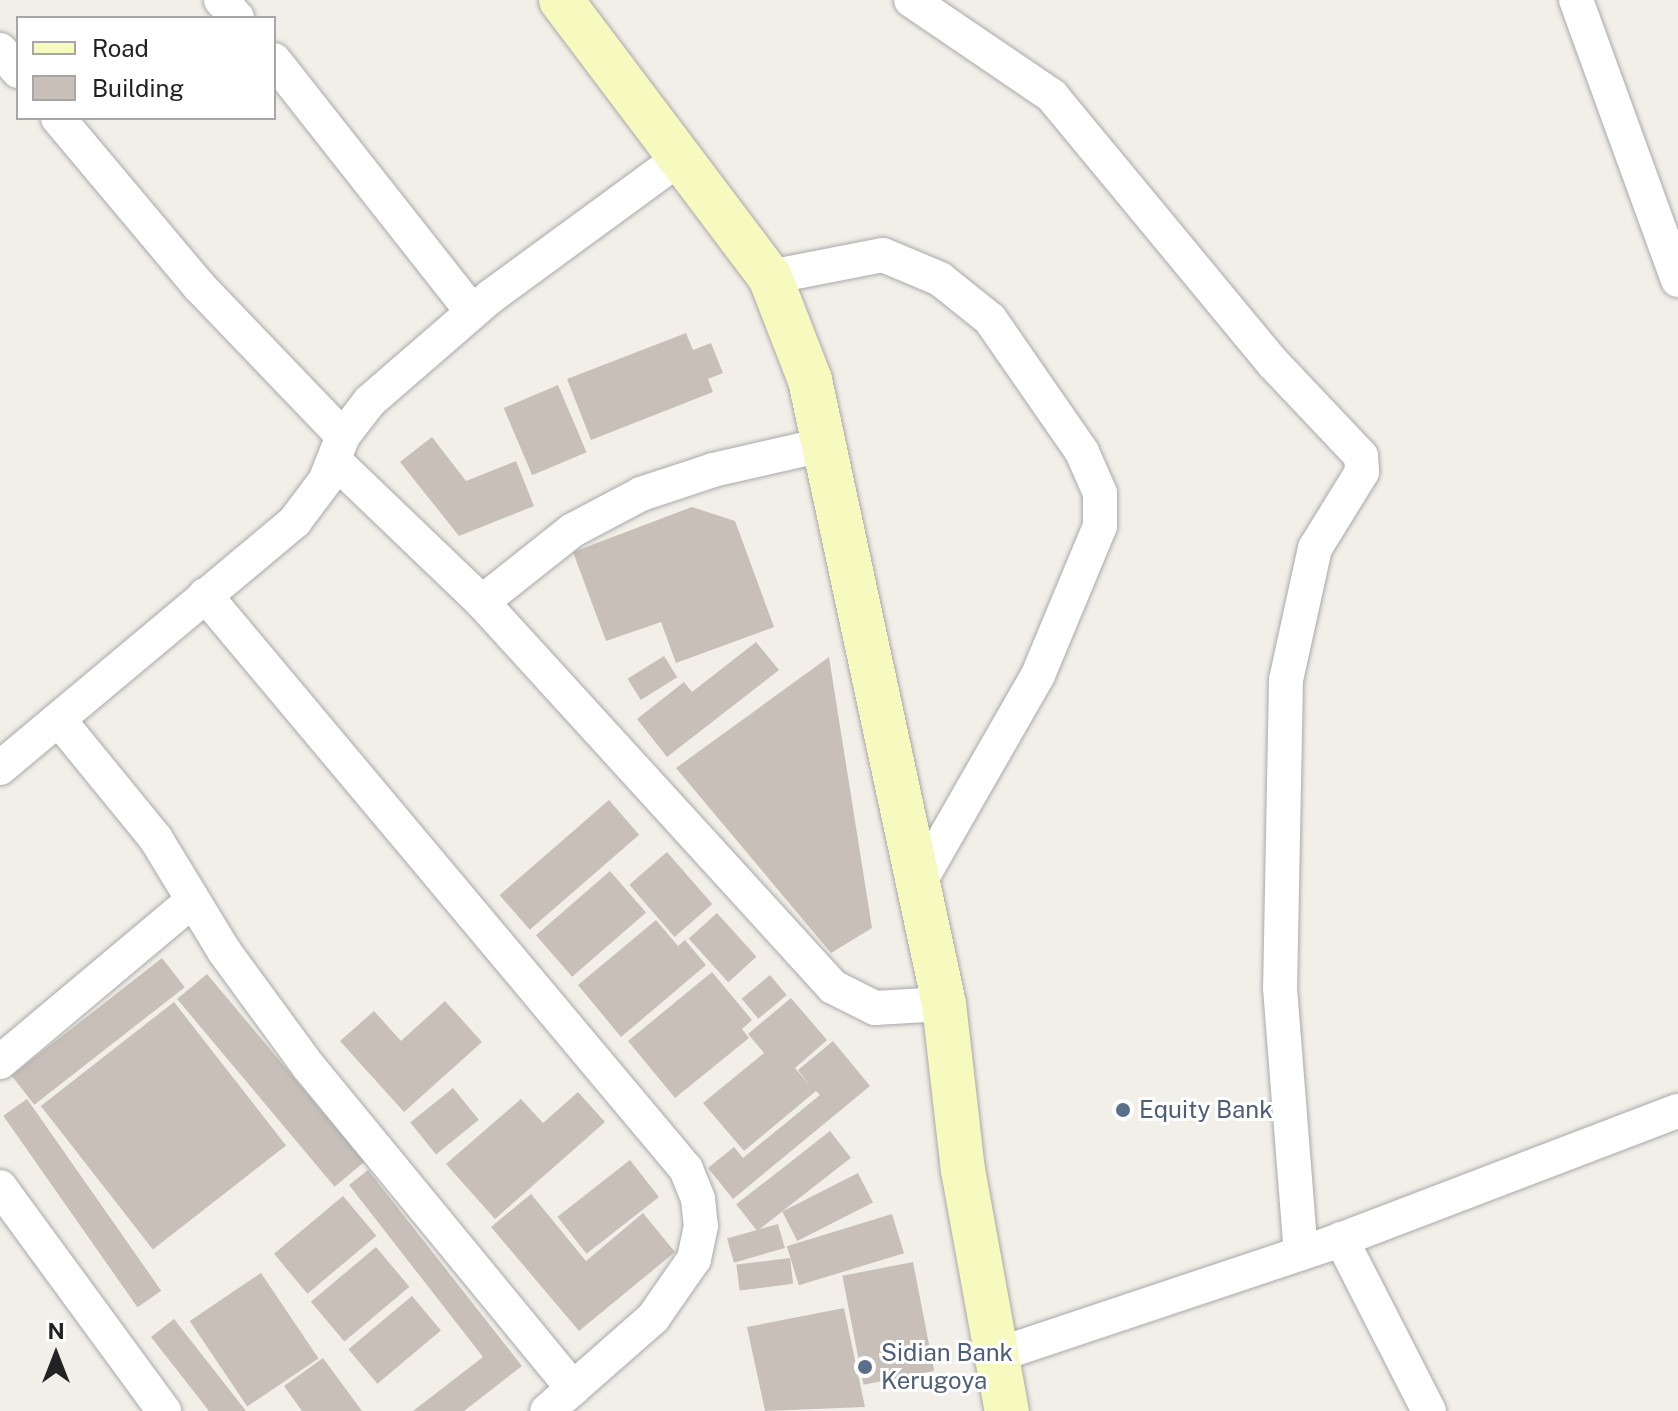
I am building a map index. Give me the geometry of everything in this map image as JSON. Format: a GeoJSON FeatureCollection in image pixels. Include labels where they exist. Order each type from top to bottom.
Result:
{"type":"FeatureCollection","features":[{"type":"Feature","properties":{"kind":"main road"},"geometry":{"type":"LineString","coordinates":[[561,0],[770,277],[810,380],[944,1004],[963,1170],[1007,1411]]}},
{"type":"Feature","properties":{"kind":"street"},"geometry":{"type":"LineString","coordinates":[[221,0],[235,16]]}},
{"type":"Feature","properties":{"kind":"street"},"geometry":{"type":"LineString","coordinates":[[911,0],[1052,96],[1273,363],[1361,456],[1362,472],[1315,548],[1286,680],[1280,988],[1301,1253]]}},
{"type":"Feature","properties":{"kind":"street"},"geometry":{"type":"LineString","coordinates":[[1576,0],[1678,280]]}},
{"type":"Feature","properties":{"kind":"street"},"geometry":{"type":"LineString","coordinates":[[0,50],[16,69]]}},
{"type":"Feature","properties":{"kind":"street"},"geometry":{"type":"LineString","coordinates":[[276,63],[472,312]]}},
{"type":"Feature","properties":{"kind":"street"},"geometry":{"type":"LineString","coordinates":[[60,120],[339,448],[833,987],[875,1008],[944,1004]]}},
{"type":"Feature","properties":{"kind":"street"},"geometry":{"type":"LineString","coordinates":[[0,768],[295,521],[370,401],[472,312],[680,158]]}},
{"type":"Feature","properties":{"kind":"street"},"geometry":{"type":"LineString","coordinates":[[770,277],[883,255],[940,279],[990,319],[1082,452],[1100,493],[1100,526],[1038,675],[917,886]]}},
{"type":"Feature","properties":{"kind":"street"},"geometry":{"type":"LineString","coordinates":[[482,602],[573,530],[641,494],[713,470],[823,445]]}},
{"type":"Feature","properties":{"kind":"street"},"geometry":{"type":"LineString","coordinates":[[205,595],[686,1169],[698,1199],[701,1226],[694,1259],[653,1318],[547,1411]]}},
{"type":"Feature","properties":{"kind":"street"},"geometry":{"type":"LineString","coordinates":[[59,720],[156,839],[191,902],[309,1067],[573,1388]]}},
{"type":"Feature","properties":{"kind":"street"},"geometry":{"type":"LineString","coordinates":[[0,1062],[191,902]]}},
{"type":"Feature","properties":{"kind":"street"},"geometry":{"type":"LineString","coordinates":[[997,1355],[1341,1239],[1678,1111]]}},
{"type":"Feature","properties":{"kind":"street"},"geometry":{"type":"LineString","coordinates":[[0,1187],[164,1411]]}},
{"type":"Feature","properties":{"kind":"street"},"geometry":{"type":"LineString","coordinates":[[1341,1239],[1429,1411]]}},
{"type":"Feature","properties":{"kind":"building"},"geometry":{"type":"Polygon","coordinates":[[[686,333],[693,350],[711,343],[723,373],[708,379],[713,392],[591,440],[567,379],[686,333]]]}},
{"type":"Feature","properties":{"kind":"building"},"geometry":{"type":"Polygon","coordinates":[[[558,385],[587,452],[532,475],[504,408],[558,385]]]}},
{"type":"Feature","properties":{"kind":"building"},"geometry":{"type":"Polygon","coordinates":[[[432,437],[466,481],[516,461],[534,506],[459,536],[400,462],[432,437]]]}},
{"type":"Feature","properties":{"kind":"building"},"geometry":{"type":"Polygon","coordinates":[[[692,507],[735,521],[774,627],[676,663],[661,622],[606,641],[573,552],[692,507]]]}},
{"type":"Feature","properties":{"kind":"building"},"geometry":{"type":"Polygon","coordinates":[[[756,642],[779,670],[667,757],[637,719],[684,682],[692,692],[756,642]]]}},
{"type":"Feature","properties":{"kind":"building"},"geometry":{"type":"Polygon","coordinates":[[[664,656],[677,677],[641,700],[628,679],[664,656]]]}},
{"type":"Feature","properties":{"kind":"building"},"geometry":{"type":"Polygon","coordinates":[[[829,657],[872,928],[831,953],[676,768],[829,657]]]}},
{"type":"Feature","properties":{"kind":"building"},"geometry":{"type":"Polygon","coordinates":[[[609,800],[639,835],[530,930],[500,895],[609,800]]]}},
{"type":"Feature","properties":{"kind":"building"},"geometry":{"type":"Polygon","coordinates":[[[667,852],[712,904],[675,937],[629,885],[667,852]]]}},
{"type":"Feature","properties":{"kind":"building"},"geometry":{"type":"Polygon","coordinates":[[[610,871],[646,913],[572,977],[536,935],[610,871]]]}},
{"type":"Feature","properties":{"kind":"building"},"geometry":{"type":"Polygon","coordinates":[[[717,913],[756,957],[728,982],[689,938],[717,913]]]}},
{"type":"Feature","properties":{"kind":"building"},"geometry":{"type":"Polygon","coordinates":[[[656,920],[678,946],[685,940],[706,965],[621,1037],[578,985],[656,920]]]}},
{"type":"Feature","properties":{"kind":"building"},"geometry":{"type":"Polygon","coordinates":[[[162,958],[185,987],[34,1105],[11,1076],[162,958]]]}},
{"type":"Feature","properties":{"kind":"building"},"geometry":{"type":"Polygon","coordinates":[[[712,972],[752,1020],[742,1029],[749,1038],[675,1098],[628,1041],[712,972]]]}},
{"type":"Feature","properties":{"kind":"building"},"geometry":{"type":"Polygon","coordinates":[[[207,974],[364,1162],[335,1187],[177,999],[207,974]]]}},
{"type":"Feature","properties":{"kind":"building"},"geometry":{"type":"Polygon","coordinates":[[[770,975],[787,995],[758,1019],[742,999],[770,975]]]}},
{"type":"Feature","properties":{"kind":"building"},"geometry":{"type":"Polygon","coordinates":[[[791,998],[827,1040],[795,1068],[811,1087],[798,1070],[833,1041],[870,1086],[733,1199],[708,1168],[734,1147],[743,1158],[820,1095],[816,1091],[744,1151],[703,1103],[764,1053],[748,1034],[791,998]]]}},
{"type":"Feature","properties":{"kind":"building"},"geometry":{"type":"Polygon","coordinates":[[[445,1001],[482,1042],[404,1112],[340,1041],[374,1011],[401,1041],[445,1001]]]}},
{"type":"Feature","properties":{"kind":"building"},"geometry":{"type":"Polygon","coordinates":[[[174,1002],[286,1145],[153,1249],[41,1106],[174,1002]]]}},
{"type":"Feature","properties":{"kind":"building"},"geometry":{"type":"Polygon","coordinates":[[[453,1088],[479,1120],[436,1154],[410,1123],[453,1088]]]}},
{"type":"Feature","properties":{"kind":"building"},"geometry":{"type":"Polygon","coordinates":[[[578,1092],[605,1122],[495,1219],[446,1164],[521,1099],[543,1123],[578,1092]]]}},
{"type":"Feature","properties":{"kind":"building"},"geometry":{"type":"Polygon","coordinates":[[[27,1099],[161,1291],[137,1307],[3,1116],[27,1099]]]}},
{"type":"Feature","properties":{"kind":"building"},"geometry":{"type":"Polygon","coordinates":[[[830,1131],[851,1158],[757,1231],[736,1204],[830,1131]]]}},
{"type":"Feature","properties":{"kind":"building"},"geometry":{"type":"Polygon","coordinates":[[[630,1160],[659,1197],[586,1254],[558,1217],[630,1160]]]}},
{"type":"Feature","properties":{"kind":"building"},"geometry":{"type":"Polygon","coordinates":[[[368,1170],[522,1366],[464,1411],[413,1411],[483,1357],[349,1185],[368,1170]]]}},
{"type":"Feature","properties":{"kind":"building"},"geometry":{"type":"Polygon","coordinates":[[[858,1173],[873,1202],[797,1241],[782,1212],[858,1173]]]}},
{"type":"Feature","properties":{"kind":"building"},"geometry":{"type":"Polygon","coordinates":[[[531,1194],[586,1261],[643,1213],[675,1252],[579,1331],[491,1227],[531,1194]]]}},
{"type":"Feature","properties":{"kind":"building"},"geometry":{"type":"Polygon","coordinates":[[[343,1196],[376,1236],[307,1294],[274,1254],[343,1196]]]}},
{"type":"Feature","properties":{"kind":"building"},"geometry":{"type":"Polygon","coordinates":[[[892,1214],[904,1253],[799,1285],[787,1246],[892,1214]]]}},
{"type":"Feature","properties":{"kind":"building"},"geometry":{"type":"Polygon","coordinates":[[[778,1224],[785,1248],[734,1263],[727,1239],[778,1224]]]}},
{"type":"Feature","properties":{"kind":"building"},"geometry":{"type":"Polygon","coordinates":[[[376,1247],[409,1287],[344,1341],[311,1302],[376,1247]]]}},
{"type":"Feature","properties":{"kind":"building"},"geometry":{"type":"Polygon","coordinates":[[[790,1258],[793,1284],[740,1290],[736,1265],[790,1258]]]}},
{"type":"Feature","properties":{"kind":"building"},"geometry":{"type":"Polygon","coordinates":[[[913,1262],[934,1371],[864,1385],[842,1276],[913,1262]]]}},
{"type":"Feature","properties":{"kind":"building"},"geometry":{"type":"Polygon","coordinates":[[[261,1273],[319,1358],[247,1406],[190,1321],[261,1273]]]}},
{"type":"Feature","properties":{"kind":"building"},"geometry":{"type":"Polygon","coordinates":[[[412,1296],[441,1330],[377,1384],[348,1349],[412,1296]]]}},
{"type":"Feature","properties":{"kind":"building"},"geometry":{"type":"Polygon","coordinates":[[[844,1308],[865,1407],[765,1411],[747,1327],[844,1308]]]}},
{"type":"Feature","properties":{"kind":"building"},"geometry":{"type":"Polygon","coordinates":[[[174,1319],[246,1411],[209,1411],[151,1337],[174,1319]]]}},
{"type":"Feature","properties":{"kind":"building"},"geometry":{"type":"Polygon","coordinates":[[[323,1358],[362,1411],[302,1411],[284,1386],[323,1358]]]}},
{"type":"Feature","properties":{"kind":"place","name":"Equity Bank"},"geometry":{"type":"Point","coordinates":[1123,1110]}},
{"type":"Feature","properties":{"kind":"place","name":"Sidian Bank Kerugoya"},"geometry":{"type":"Point","coordinates":[865,1367]}}]}
